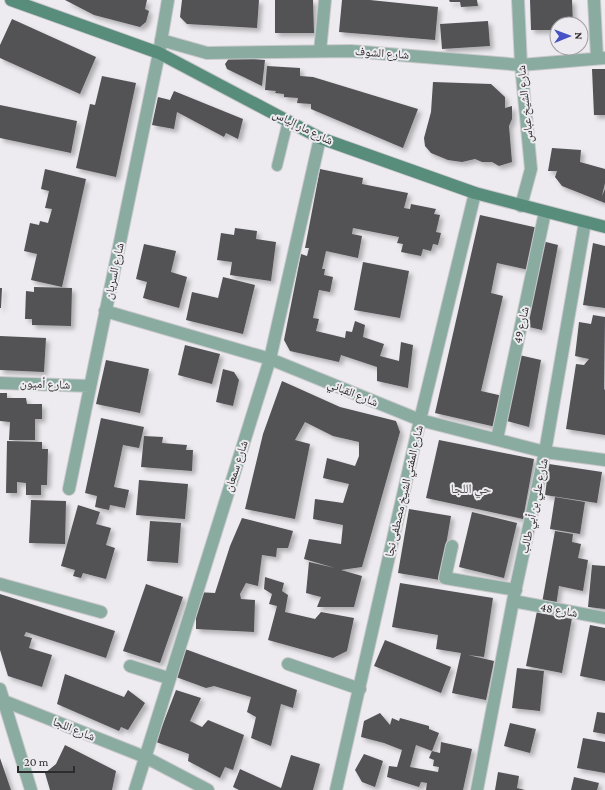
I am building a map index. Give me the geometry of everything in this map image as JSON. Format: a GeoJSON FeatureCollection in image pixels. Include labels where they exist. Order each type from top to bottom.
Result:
{"type":"FeatureCollection","features":[{"type":"Feature","properties":{"kind":"street","name":"شارع مار إلياس"},"geometry":{"type":"LineString","coordinates":[[12,0],[159,53],[320,138],[475,193],[605,227]]}},
{"type":"Feature","properties":{"kind":"street","name":"شارع السريان"},"geometry":{"type":"LineString","coordinates":[[68,488],[159,53],[168,0]]}},
{"type":"Feature","properties":{"kind":"street"},"geometry":{"type":"LineString","coordinates":[[320,51],[325,0]]}},
{"type":"Feature","properties":{"kind":"street","name":"شارع الشيخ عباس"},"geometry":{"type":"LineString","coordinates":[[518,0],[521,66],[531,169],[521,206]]}},
{"type":"Feature","properties":{"kind":"street"},"geometry":{"type":"LineString","coordinates":[[594,0],[601,58]]}},
{"type":"Feature","properties":{"kind":"street","name":"شارع الشوف"},"geometry":{"type":"LineString","coordinates":[[161,40],[208,53],[351,51],[521,66],[601,58]]}},
{"type":"Feature","properties":{"kind":"street","name":"شارع سمعان"},"geometry":{"type":"LineString","coordinates":[[134,790],[168,678],[270,359],[320,138]]}},
{"type":"Feature","properties":{"kind":"street","name":"شارع المفتي الشيخ مصطفى نجا"},"geometry":{"type":"LineString","coordinates":[[339,789],[420,420],[475,193]]}},
{"type":"Feature","properties":{"kind":"street","name":"شارع 49"},"geometry":{"type":"LineString","coordinates":[[496,439],[545,212]]}},
{"type":"Feature","properties":{"kind":"street","name":"شارع علي بن أبي طالب"},"geometry":{"type":"LineString","coordinates":[[477,790],[514,596],[545,452],[585,222]]}},
{"type":"Feature","properties":{"kind":"street","name":"شارع القباني"},"geometry":{"type":"LineString","coordinates":[[105,311],[270,359],[420,420],[545,452],[605,460]]}},
{"type":"Feature","properties":{"kind":"street","name":"شارع أميون"},"geometry":{"type":"LineString","coordinates":[[0,383],[90,386]]}},
{"type":"Feature","properties":{"kind":"street","name":"شارع 48"},"geometry":{"type":"LineString","coordinates":[[452,546],[446,578],[605,618]]}},
{"type":"Feature","properties":{"kind":"street"},"geometry":{"type":"LineString","coordinates":[[0,584],[101,612]]}},
{"type":"Feature","properties":{"kind":"street"},"geometry":{"type":"LineString","coordinates":[[288,664],[360,689]]}},
{"type":"Feature","properties":{"kind":"street"},"geometry":{"type":"LineString","coordinates":[[130,666],[168,678]]}},
{"type":"Feature","properties":{"kind":"street"},"geometry":{"type":"LineString","coordinates":[[0,689],[31,790]]}},
{"type":"Feature","properties":{"kind":"street","name":"شارع اللجا"},"geometry":{"type":"LineString","coordinates":[[4,701],[145,757],[208,790]]}},
{"type":"Feature","properties":{"kind":"lane"},"geometry":{"type":"LineString","coordinates":[[277,166],[288,121]]}},
{"type":"Feature","properties":{"kind":"building"},"geometry":{"type":"Polygon","coordinates":[[[65,0],[147,0],[145,9],[149,11],[146,22],[140,27],[94,15],[65,0]]]}},
{"type":"Feature","properties":{"kind":"building"},"geometry":{"type":"Polygon","coordinates":[[[182,0],[259,0],[257,28],[187,24],[180,17],[182,0]]]}},
{"type":"Feature","properties":{"kind":"building"},"geometry":{"type":"Polygon","coordinates":[[[275,0],[313,0],[314,33],[275,33],[275,0]]]}},
{"type":"Feature","properties":{"kind":"building"},"geometry":{"type":"Polygon","coordinates":[[[342,0],[370,0],[438,7],[435,40],[339,32],[342,0]]]}},
{"type":"Feature","properties":{"kind":"building"},"geometry":{"type":"Polygon","coordinates":[[[449,0],[477,0],[478,6],[461,7],[460,2],[450,2],[449,0]]]}},
{"type":"Feature","properties":{"kind":"building"},"geometry":{"type":"Polygon","coordinates":[[[530,0],[572,0],[573,16],[549,16],[549,30],[531,30],[530,0]]]}},
{"type":"Feature","properties":{"kind":"building"},"geometry":{"type":"Polygon","coordinates":[[[12,19],[96,57],[80,94],[0,58],[0,45],[12,19]]]}},
{"type":"Feature","properties":{"kind":"building"},"geometry":{"type":"Polygon","coordinates":[[[488,21],[490,46],[442,49],[440,24],[488,21]]]}},
{"type":"Feature","properties":{"kind":"building"},"geometry":{"type":"Polygon","coordinates":[[[230,57],[265,60],[262,86],[227,69],[225,64],[230,57]]]}},
{"type":"Feature","properties":{"kind":"building"},"geometry":{"type":"Polygon","coordinates":[[[267,66],[300,68],[300,76],[313,77],[418,109],[403,148],[311,109],[311,104],[297,103],[298,98],[284,97],[284,94],[275,93],[276,91],[265,90],[267,66]]]}},
{"type":"Feature","properties":{"kind":"building"},"geometry":{"type":"Polygon","coordinates":[[[592,69],[605,69],[605,115],[594,115],[592,69]]]}},
{"type":"Feature","properties":{"kind":"building"},"geometry":{"type":"Polygon","coordinates":[[[102,76],[136,83],[116,177],[76,168],[90,104],[95,105],[102,76]]]}},
{"type":"Feature","properties":{"kind":"building"},"geometry":{"type":"Polygon","coordinates":[[[433,82],[491,84],[505,97],[505,108],[512,106],[512,119],[509,126],[512,162],[499,166],[492,162],[482,162],[475,159],[462,162],[448,160],[431,153],[425,146],[424,138],[431,112],[433,82]]]}},
{"type":"Feature","properties":{"kind":"building"},"geometry":{"type":"Polygon","coordinates":[[[174,91],[243,119],[238,139],[226,133],[224,137],[177,112],[174,129],[152,125],[158,97],[170,100],[174,91]]]}},
{"type":"Feature","properties":{"kind":"building"},"geometry":{"type":"Polygon","coordinates":[[[0,105],[77,121],[71,153],[0,138],[0,105]]]}},
{"type":"Feature","properties":{"kind":"building"},"geometry":{"type":"Polygon","coordinates":[[[552,148],[581,150],[580,162],[605,169],[605,183],[602,196],[605,189],[605,203],[562,186],[555,177],[557,171],[548,171],[552,148]]]}},
{"type":"Feature","properties":{"kind":"building"},"geometry":{"type":"Polygon","coordinates":[[[45,169],[86,179],[62,287],[31,280],[37,254],[24,251],[30,223],[39,225],[40,221],[48,223],[52,209],[45,208],[49,191],[41,189],[45,169]]]}},
{"type":"Feature","properties":{"kind":"building"},"geometry":{"type":"Polygon","coordinates":[[[320,169],[363,178],[362,184],[408,193],[404,208],[410,209],[411,204],[436,209],[434,214],[440,215],[436,232],[441,233],[438,245],[433,244],[431,251],[423,249],[421,256],[401,252],[403,244],[397,243],[399,237],[353,228],[352,234],[362,236],[358,258],[326,251],[322,269],[325,269],[324,275],[333,277],[330,292],[319,290],[313,318],[319,319],[316,331],[345,338],[346,331],[352,332],[355,321],[365,325],[363,337],[384,344],[380,356],[399,361],[401,342],[413,345],[408,388],[377,381],[377,367],[341,355],[339,362],[290,351],[284,340],[301,254],[307,256],[309,248],[305,248],[320,169]]]}},
{"type":"Feature","properties":{"kind":"building"},"geometry":{"type":"Polygon","coordinates":[[[480,215],[538,228],[529,270],[497,263],[491,293],[503,296],[481,391],[503,396],[496,427],[435,413],[480,215]]]}},
{"type":"Feature","properties":{"kind":"building"},"geometry":{"type":"Polygon","coordinates":[[[235,228],[257,231],[256,239],[276,242],[271,281],[230,275],[232,262],[217,260],[221,233],[234,235],[235,228]]]}},
{"type":"Feature","properties":{"kind":"building"},"geometry":{"type":"Polygon","coordinates":[[[542,241],[558,245],[542,330],[525,326],[542,241]]]}},
{"type":"Feature","properties":{"kind":"building"},"geometry":{"type":"Polygon","coordinates":[[[593,243],[605,246],[605,308],[583,305],[593,243]]]}},
{"type":"Feature","properties":{"kind":"building"},"geometry":{"type":"Polygon","coordinates":[[[144,244],[176,251],[171,272],[187,277],[179,308],[143,298],[147,282],[136,279],[144,244]]]}},
{"type":"Feature","properties":{"kind":"building"},"geometry":{"type":"Polygon","coordinates":[[[363,262],[409,271],[400,318],[354,310],[363,262]]]}},
{"type":"Feature","properties":{"kind":"building"},"geometry":{"type":"Polygon","coordinates":[[[223,277],[255,285],[243,334],[186,320],[192,292],[218,298],[223,277]]]}},
{"type":"Feature","properties":{"kind":"building"},"geometry":{"type":"Polygon","coordinates":[[[34,287],[72,288],[71,326],[32,325],[32,319],[25,319],[26,291],[34,292],[34,287]]]}},
{"type":"Feature","properties":{"kind":"building"},"geometry":{"type":"Polygon","coordinates":[[[0,288],[2,288],[1,308],[0,308],[0,288]]]}},
{"type":"Feature","properties":{"kind":"building"},"geometry":{"type":"Polygon","coordinates":[[[593,315],[605,317],[605,435],[566,429],[576,364],[584,365],[589,359],[575,356],[579,322],[591,324],[593,315]]]}},
{"type":"Feature","properties":{"kind":"building"},"geometry":{"type":"Polygon","coordinates":[[[0,336],[46,338],[44,372],[0,370],[0,336]]]}},
{"type":"Feature","properties":{"kind":"building"},"geometry":{"type":"Polygon","coordinates":[[[185,345],[220,354],[212,384],[178,375],[185,345]]]}},
{"type":"Feature","properties":{"kind":"building"},"geometry":{"type":"Polygon","coordinates":[[[519,355],[541,360],[529,427],[507,421],[519,355]]]}},
{"type":"Feature","properties":{"kind":"building"},"geometry":{"type":"Polygon","coordinates":[[[106,360],[149,369],[140,413],[96,404],[106,360]]]}},
{"type":"Feature","properties":{"kind":"building"},"geometry":{"type":"Polygon","coordinates":[[[223,369],[234,372],[239,380],[233,406],[216,402],[223,369]]]}},
{"type":"Feature","properties":{"kind":"building"},"geometry":{"type":"Polygon","coordinates":[[[282,381],[340,407],[396,421],[400,432],[362,567],[341,570],[362,576],[354,607],[317,607],[321,597],[306,593],[309,562],[335,568],[304,559],[309,539],[341,544],[343,525],[313,519],[315,499],[343,503],[349,484],[323,478],[327,458],[355,466],[359,456],[359,442],[333,436],[305,422],[295,440],[310,444],[295,519],[245,509],[263,434],[282,381]]]}},
{"type":"Feature","properties":{"kind":"building"},"geometry":{"type":"Polygon","coordinates":[[[0,393],[7,393],[7,398],[26,398],[27,404],[42,404],[42,419],[35,419],[35,440],[9,440],[10,422],[0,421],[0,393]]]}},
{"type":"Feature","properties":{"kind":"building"},"geometry":{"type":"Polygon","coordinates":[[[101,418],[144,427],[139,448],[123,445],[114,487],[129,490],[125,508],[110,505],[109,510],[95,507],[97,496],[85,493],[101,418]]]}},
{"type":"Feature","properties":{"kind":"building"},"geometry":{"type":"Polygon","coordinates":[[[144,436],[163,437],[162,443],[187,445],[186,450],[193,450],[192,471],[141,467],[144,436]]]}},
{"type":"Feature","properties":{"kind":"building"},"geometry":{"type":"Polygon","coordinates":[[[439,440],[534,459],[523,519],[426,498],[439,440]]]}},
{"type":"Feature","properties":{"kind":"building"},"geometry":{"type":"Polygon","coordinates":[[[7,441],[42,442],[42,449],[48,449],[47,485],[41,485],[41,495],[26,495],[26,483],[17,482],[17,493],[6,493],[7,441]]]}},
{"type":"Feature","properties":{"kind":"building"},"geometry":{"type":"Polygon","coordinates":[[[549,464],[602,472],[597,503],[545,495],[549,464]]]}},
{"type":"Feature","properties":{"kind":"building"},"geometry":{"type":"Polygon","coordinates":[[[139,480],[188,484],[185,519],[136,515],[139,480]]]}},
{"type":"Feature","properties":{"kind":"building"},"geometry":{"type":"Polygon","coordinates":[[[555,497],[585,502],[580,534],[550,529],[555,497]]]}},
{"type":"Feature","properties":{"kind":"building"},"geometry":{"type":"Polygon","coordinates":[[[31,500],[66,501],[65,544],[29,543],[31,500]]]}},
{"type":"Feature","properties":{"kind":"building"},"geometry":{"type":"Polygon","coordinates":[[[78,505],[100,512],[96,524],[111,528],[106,545],[115,548],[106,579],[83,573],[81,578],[73,576],[75,570],[61,566],[78,505]]]}},
{"type":"Feature","properties":{"kind":"building"},"geometry":{"type":"Polygon","coordinates":[[[409,509],[451,516],[440,580],[398,573],[409,509]]]}},
{"type":"Feature","properties":{"kind":"building"},"geometry":{"type":"Polygon","coordinates":[[[472,512],[517,523],[504,578],[459,567],[472,512]]]}},
{"type":"Feature","properties":{"kind":"building"},"geometry":{"type":"Polygon","coordinates":[[[242,518],[293,531],[288,548],[277,548],[276,557],[262,555],[258,586],[246,583],[240,594],[241,599],[255,600],[254,632],[196,629],[196,592],[215,593],[230,546],[242,518]]]}},
{"type":"Feature","properties":{"kind":"building"},"geometry":{"type":"Polygon","coordinates":[[[150,521],[181,523],[178,563],[147,561],[150,521]]]}},
{"type":"Feature","properties":{"kind":"building"},"geometry":{"type":"Polygon","coordinates":[[[555,531],[573,534],[572,542],[581,544],[578,558],[588,560],[583,591],[559,586],[556,606],[542,603],[555,531]]]}},
{"type":"Feature","properties":{"kind":"building"},"geometry":{"type":"Polygon","coordinates":[[[592,565],[605,566],[605,609],[588,607],[592,565]]]}},
{"type":"Feature","properties":{"kind":"building"},"geometry":{"type":"Polygon","coordinates":[[[265,577],[284,583],[282,591],[288,595],[285,612],[315,619],[321,612],[354,618],[347,651],[333,658],[268,640],[277,606],[269,604],[272,594],[264,589],[265,577]]]}},
{"type":"Feature","properties":{"kind":"building"},"geometry":{"type":"Polygon","coordinates":[[[400,583],[493,598],[484,657],[468,655],[494,661],[486,700],[452,693],[461,653],[436,649],[438,635],[392,627],[400,583]]]}},
{"type":"Feature","properties":{"kind":"building"},"geometry":{"type":"Polygon","coordinates":[[[146,584],[183,597],[160,663],[123,651],[146,584]]]}},
{"type":"Feature","properties":{"kind":"building"},"geometry":{"type":"Polygon","coordinates":[[[0,594],[115,631],[106,658],[26,632],[24,636],[32,638],[29,648],[52,655],[42,687],[8,676],[0,650],[0,594]]]}},
{"type":"Feature","properties":{"kind":"building"},"geometry":{"type":"Polygon","coordinates":[[[537,611],[572,618],[562,673],[526,666],[537,611]]]}},
{"type":"Feature","properties":{"kind":"building"},"geometry":{"type":"Polygon","coordinates":[[[590,625],[605,628],[605,681],[580,676],[590,625]]]}},
{"type":"Feature","properties":{"kind":"building"},"geometry":{"type":"Polygon","coordinates":[[[385,640],[451,667],[441,693],[374,666],[385,640]]]}},
{"type":"Feature","properties":{"kind":"building"},"geometry":{"type":"Polygon","coordinates":[[[185,649],[297,690],[293,708],[281,704],[271,746],[251,738],[256,717],[247,712],[251,697],[214,686],[206,688],[176,677],[185,649]]]}},
{"type":"Feature","properties":{"kind":"building"},"geometry":{"type":"Polygon","coordinates":[[[517,668],[544,671],[540,711],[512,708],[517,668]]]}},
{"type":"Feature","properties":{"kind":"building"},"geometry":{"type":"Polygon","coordinates":[[[65,674],[124,697],[128,690],[145,703],[128,730],[121,727],[119,731],[57,704],[65,674]]]}},
{"type":"Feature","properties":{"kind":"building"},"geometry":{"type":"Polygon","coordinates":[[[176,690],[201,698],[190,721],[202,727],[208,720],[244,735],[233,770],[225,767],[220,778],[188,761],[189,754],[156,742],[176,690]]]}},
{"type":"Feature","properties":{"kind":"building"},"geometry":{"type":"Polygon","coordinates":[[[597,712],[605,713],[605,734],[593,732],[597,712]]]}},
{"type":"Feature","properties":{"kind":"building"},"geometry":{"type":"Polygon","coordinates":[[[380,713],[390,725],[392,718],[399,721],[400,718],[429,726],[429,729],[439,733],[432,751],[440,753],[441,742],[472,749],[463,790],[426,790],[427,783],[421,782],[419,787],[387,777],[389,766],[397,767],[402,750],[384,743],[361,737],[364,721],[380,713]],[[416,745],[410,767],[438,772],[439,767],[433,766],[434,760],[429,758],[432,751],[416,745]]]}},
{"type":"Feature","properties":{"kind":"building"},"geometry":{"type":"Polygon","coordinates":[[[510,723],[536,729],[530,753],[504,746],[510,723]]]}},
{"type":"Feature","properties":{"kind":"building"},"geometry":{"type":"Polygon","coordinates":[[[583,738],[605,742],[605,773],[577,768],[583,738]]]}},
{"type":"Feature","properties":{"kind":"building"},"geometry":{"type":"Polygon","coordinates":[[[65,745],[116,771],[112,790],[50,790],[45,773],[56,764],[65,745]]]}},
{"type":"Feature","properties":{"kind":"building"},"geometry":{"type":"Polygon","coordinates":[[[364,754],[383,761],[375,787],[362,782],[355,770],[364,754]]]}},
{"type":"Feature","properties":{"kind":"building"},"geometry":{"type":"Polygon","coordinates":[[[291,755],[320,764],[313,790],[239,790],[233,787],[240,769],[281,788],[291,755]]]}},
{"type":"Feature","properties":{"kind":"building"},"geometry":{"type":"Polygon","coordinates":[[[0,758],[11,790],[0,790],[0,758]]]}},
{"type":"Feature","properties":{"kind":"building"},"geometry":{"type":"Polygon","coordinates":[[[498,772],[519,776],[517,788],[525,790],[495,790],[498,772]]]}},
{"type":"Feature","properties":{"kind":"building"},"geometry":{"type":"Polygon","coordinates":[[[574,777],[599,783],[597,790],[571,790],[574,777]]]}},
{"type":"Feature","properties":{"kind":"district","name":"حي اللجا"},"geometry":{"type":"Point","coordinates":[471,488]}}]}
